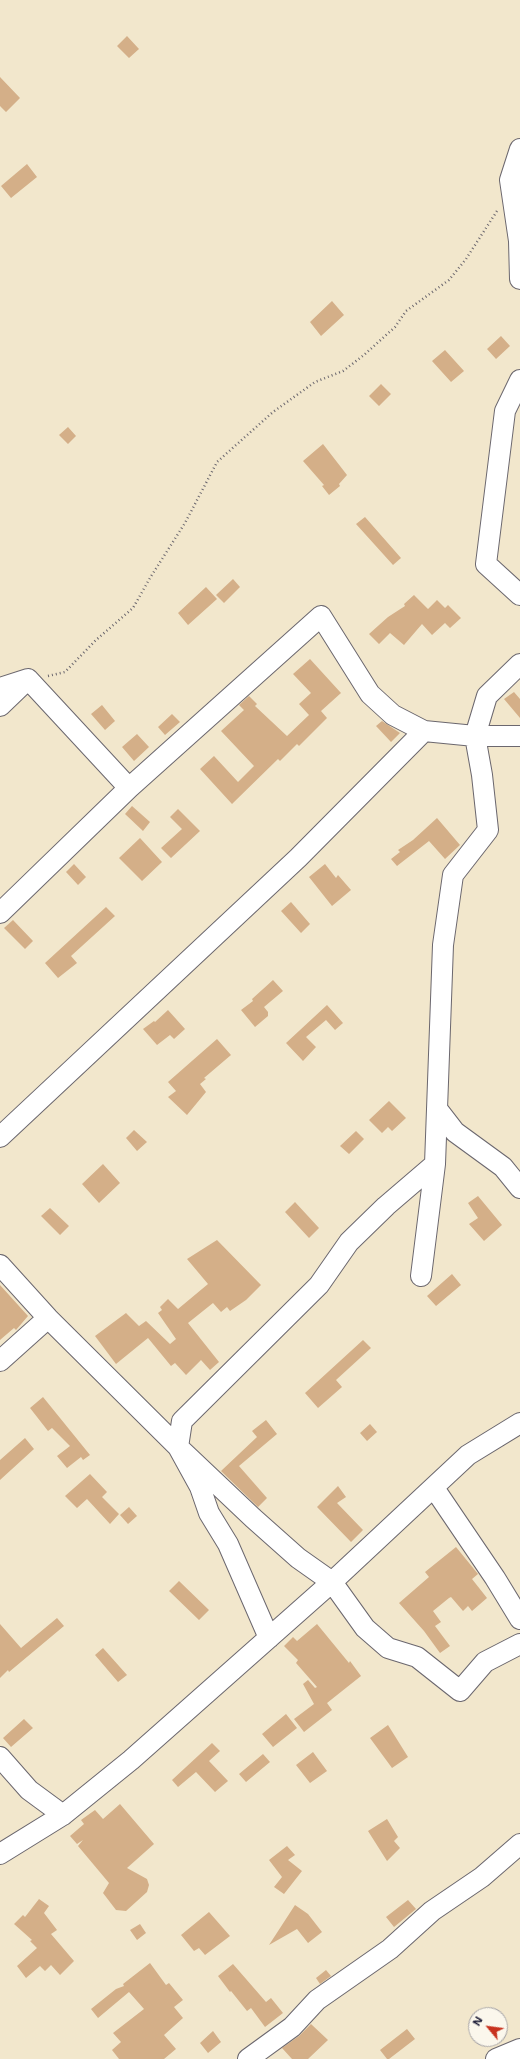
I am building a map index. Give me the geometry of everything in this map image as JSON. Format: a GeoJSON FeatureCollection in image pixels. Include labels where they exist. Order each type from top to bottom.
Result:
{"type":"FeatureCollection","features":[{"type":"Feature","properties":{"kind":"street"},"geometry":{"type":"LineString","coordinates":[[520,149],[510,180],[519,240],[520,279]]}},
{"type":"Feature","properties":{"kind":"street"},"geometry":{"type":"LineString","coordinates":[[520,380],[505,411],[486,564],[520,595]]}},
{"type":"Feature","properties":{"kind":"street"},"geometry":{"type":"LineString","coordinates":[[0,913],[129,788],[321,616],[370,694],[393,715],[424,731],[475,736],[520,736]]}},
{"type":"Feature","properties":{"kind":"street"},"geometry":{"type":"LineString","coordinates":[[421,1276],[435,1164],[443,944],[454,875],[488,830],[482,775],[475,736],[487,696],[520,664]]}},
{"type":"Feature","properties":{"kind":"street"},"geometry":{"type":"LineString","coordinates":[[0,688],[28,679]]}},
{"type":"Feature","properties":{"kind":"street"},"geometry":{"type":"LineString","coordinates":[[0,706],[28,679]]}},
{"type":"Feature","properties":{"kind":"street"},"geometry":{"type":"LineString","coordinates":[[28,679],[129,788]]}},
{"type":"Feature","properties":{"kind":"street"},"geometry":{"type":"LineString","coordinates":[[0,1137],[298,858],[424,731]]}},
{"type":"Feature","properties":{"kind":"street"},"geometry":{"type":"LineString","coordinates":[[438,1110],[455,1132],[503,1167],[520,1188]]}},
{"type":"Feature","properties":{"kind":"street"},"geometry":{"type":"LineString","coordinates":[[269,1638],[228,1544],[209,1513],[200,1487],[178,1447],[182,1421],[319,1286],[349,1242],[386,1206],[435,1164]]}},
{"type":"Feature","properties":{"kind":"street"},"geometry":{"type":"LineString","coordinates":[[0,1265],[48,1318],[178,1447],[298,1558],[332,1582],[365,1628],[388,1648],[416,1656],[460,1691],[485,1662],[520,1644]]}},
{"type":"Feature","properties":{"kind":"street"},"geometry":{"type":"LineString","coordinates":[[0,1361],[48,1318]]}},
{"type":"Feature","properties":{"kind":"street"},"geometry":{"type":"LineString","coordinates":[[0,1854],[63,1815],[130,1760],[332,1582],[468,1455],[520,1423]]}},
{"type":"Feature","properties":{"kind":"street"},"geometry":{"type":"LineString","coordinates":[[434,1488],[491,1572],[520,1619]]}},
{"type":"Feature","properties":{"kind":"street"},"geometry":{"type":"LineString","coordinates":[[0,1757],[29,1790],[63,1815]]}},
{"type":"Feature","properties":{"kind":"street"},"geometry":{"type":"LineString","coordinates":[[248,2059],[292,2027],[317,2000],[390,1949],[432,1911],[482,1877],[520,1844]]}},
{"type":"Feature","properties":{"kind":"street"},"geometry":{"type":"LineString","coordinates":[[496,2059],[520,2049]]}},
{"type":"Feature","properties":{"kind":"path"},"geometry":{"type":"LineString","coordinates":[[28,679],[65,672],[96,640],[133,608],[185,523],[218,462],[273,412],[315,382],[343,370],[364,355],[395,327],[406,311],[449,280],[474,246],[499,204]]}},
{"type":"Feature","properties":{"kind":"building"},"geometry":{"type":"Polygon","coordinates":[[[127,36],[139,49],[129,58],[117,46],[127,36]]]}},
{"type":"Feature","properties":{"kind":"building"},"geometry":{"type":"Polygon","coordinates":[[[0,77],[20,98],[6,112],[0,106],[0,77]]]}},
{"type":"Feature","properties":{"kind":"building"},"geometry":{"type":"Polygon","coordinates":[[[27,164],[37,177],[11,198],[1,186],[27,164]]]}},
{"type":"Feature","properties":{"kind":"building"},"geometry":{"type":"Polygon","coordinates":[[[332,301],[344,315],[321,336],[310,322],[332,301]]]}},
{"type":"Feature","properties":{"kind":"building"},"geometry":{"type":"Polygon","coordinates":[[[501,336],[510,346],[496,359],[487,349],[501,336]]]}},
{"type":"Feature","properties":{"kind":"building"},"geometry":{"type":"Polygon","coordinates":[[[445,350],[464,371],[451,382],[432,361],[445,350]]]}},
{"type":"Feature","properties":{"kind":"building"},"geometry":{"type":"Polygon","coordinates":[[[381,384],[391,394],[379,406],[369,396],[381,384]]]}},
{"type":"Feature","properties":{"kind":"building"},"geometry":{"type":"Polygon","coordinates":[[[68,427],[76,436],[68,444],[59,435],[68,427]]]}},
{"type":"Feature","properties":{"kind":"building"},"geometry":{"type":"Polygon","coordinates":[[[323,444],[347,475],[339,484],[340,486],[329,495],[322,486],[324,485],[303,461],[323,444]]]}},
{"type":"Feature","properties":{"kind":"building"},"geometry":{"type":"Polygon","coordinates":[[[365,517],[401,558],[393,565],[356,524],[365,517]]]}},
{"type":"Feature","properties":{"kind":"building"},"geometry":{"type":"Polygon","coordinates":[[[233,579],[240,587],[224,603],[216,595],[233,579]]]}},
{"type":"Feature","properties":{"kind":"building"},"geometry":{"type":"Polygon","coordinates":[[[206,587],[217,599],[188,625],[178,613],[206,587]]]}},
{"type":"Feature","properties":{"kind":"building"},"geometry":{"type":"Polygon","coordinates":[[[414,595],[428,609],[437,600],[445,608],[448,605],[461,618],[450,628],[445,623],[432,635],[422,624],[404,645],[390,633],[379,644],[369,634],[388,617],[405,606],[404,604],[414,595]]]}},
{"type":"Feature","properties":{"kind":"building"},"geometry":{"type":"Polygon","coordinates":[[[310,659],[341,693],[321,711],[327,718],[299,746],[297,744],[280,761],[278,759],[232,804],[200,769],[214,756],[238,782],[254,766],[221,731],[244,710],[239,705],[249,696],[257,704],[255,706],[287,736],[309,715],[299,704],[311,693],[293,674],[310,659]]]}},
{"type":"Feature","properties":{"kind":"building"},"geometry":{"type":"Polygon","coordinates":[[[514,692],[520,699],[520,718],[504,699],[514,692]]]}},
{"type":"Feature","properties":{"kind":"building"},"geometry":{"type":"Polygon","coordinates":[[[102,705],[115,721],[105,730],[91,714],[102,705]]]}},
{"type":"Feature","properties":{"kind":"building"},"geometry":{"type":"Polygon","coordinates":[[[172,714],[180,722],[165,735],[158,727],[172,714]]]}},
{"type":"Feature","properties":{"kind":"building"},"geometry":{"type":"Polygon","coordinates":[[[382,721],[400,733],[391,742],[376,726],[382,721]]]}},
{"type":"Feature","properties":{"kind":"building"},"geometry":{"type":"Polygon","coordinates":[[[137,734],[149,747],[134,761],[122,747],[137,734]]]}},
{"type":"Feature","properties":{"kind":"building"},"geometry":{"type":"Polygon","coordinates":[[[132,806],[150,822],[143,831],[125,814],[132,806]]]}},
{"type":"Feature","properties":{"kind":"building"},"geometry":{"type":"Polygon","coordinates":[[[178,809],[200,831],[171,858],[161,848],[182,829],[170,817],[178,809]]]}},
{"type":"Feature","properties":{"kind":"building"},"geometry":{"type":"Polygon","coordinates":[[[437,818],[460,845],[445,859],[429,841],[397,866],[391,859],[400,852],[398,850],[413,840],[437,818]]]}},
{"type":"Feature","properties":{"kind":"building"},"geometry":{"type":"Polygon","coordinates":[[[140,838],[162,862],[142,881],[119,858],[140,838]]]}},
{"type":"Feature","properties":{"kind":"building"},"geometry":{"type":"Polygon","coordinates":[[[74,864],[86,877],[78,885],[66,872],[74,864]]]}},
{"type":"Feature","properties":{"kind":"building"},"geometry":{"type":"Polygon","coordinates":[[[325,864],[336,878],[338,875],[351,890],[332,906],[309,877],[325,864]]]}},
{"type":"Feature","properties":{"kind":"building"},"geometry":{"type":"Polygon","coordinates":[[[291,902],[310,924],[301,933],[281,911],[291,902]]]}},
{"type":"Feature","properties":{"kind":"building"},"geometry":{"type":"Polygon","coordinates":[[[106,907],[115,916],[71,956],[77,963],[58,978],[45,963],[106,907]]]}},
{"type":"Feature","properties":{"kind":"building"},"geometry":{"type":"Polygon","coordinates":[[[13,920],[33,941],[25,949],[4,928],[13,920]]]}},
{"type":"Feature","properties":{"kind":"building"},"geometry":{"type":"Polygon","coordinates":[[[273,980],[283,991],[264,1007],[268,1012],[268,1016],[255,1027],[241,1010],[253,1001],[252,999],[273,980]]]}},
{"type":"Feature","properties":{"kind":"building"},"geometry":{"type":"Polygon","coordinates":[[[327,1005],[343,1023],[335,1030],[326,1020],[306,1037],[316,1047],[303,1061],[286,1043],[327,1005]]]}},
{"type":"Feature","properties":{"kind":"building"},"geometry":{"type":"Polygon","coordinates":[[[168,1010],[185,1029],[174,1039],[170,1035],[157,1045],[143,1029],[154,1021],[155,1022],[168,1010]]]}},
{"type":"Feature","properties":{"kind":"building"},"geometry":{"type":"Polygon","coordinates":[[[217,1039],[231,1055],[204,1078],[206,1079],[200,1084],[206,1092],[187,1115],[168,1097],[176,1091],[168,1082],[217,1039]]]}},
{"type":"Feature","properties":{"kind":"building"},"geometry":{"type":"Polygon","coordinates":[[[389,1101],[406,1118],[392,1131],[388,1127],[382,1133],[369,1120],[389,1101]]]}},
{"type":"Feature","properties":{"kind":"building"},"geometry":{"type":"Polygon","coordinates":[[[134,1130],[147,1142],[137,1151],[126,1138],[134,1130]]]}},
{"type":"Feature","properties":{"kind":"building"},"geometry":{"type":"Polygon","coordinates":[[[356,1131],[364,1139],[349,1154],[340,1146],[356,1131]]]}},
{"type":"Feature","properties":{"kind":"building"},"geometry":{"type":"Polygon","coordinates":[[[103,1164],[120,1183],[99,1203],[82,1184],[103,1164]]]}},
{"type":"Feature","properties":{"kind":"building"},"geometry":{"type":"Polygon","coordinates":[[[478,1196],[502,1225],[484,1241],[469,1224],[478,1218],[468,1203],[478,1196]]]}},
{"type":"Feature","properties":{"kind":"building"},"geometry":{"type":"Polygon","coordinates":[[[295,1202],[319,1228],[309,1238],[285,1212],[295,1202]]]}},
{"type":"Feature","properties":{"kind":"building"},"geometry":{"type":"Polygon","coordinates":[[[50,1208],[69,1226],[60,1235],[41,1216],[50,1208]]]}},
{"type":"Feature","properties":{"kind":"building"},"geometry":{"type":"Polygon","coordinates":[[[217,1240],[261,1285],[246,1300],[230,1311],[227,1307],[221,1312],[213,1303],[188,1323],[219,1362],[210,1370],[201,1360],[186,1375],[175,1363],[171,1366],[148,1338],[116,1364],[95,1336],[126,1313],[139,1326],[146,1321],[170,1344],[176,1339],[158,1313],[162,1310],[160,1307],[168,1299],[178,1309],[208,1284],[187,1259],[217,1240]]]}},
{"type":"Feature","properties":{"kind":"building"},"geometry":{"type":"Polygon","coordinates":[[[452,1274],[461,1285],[436,1306],[427,1296],[452,1274]]]}},
{"type":"Feature","properties":{"kind":"building"},"geometry":{"type":"Polygon","coordinates":[[[0,1285],[28,1316],[16,1330],[14,1328],[0,1340],[0,1285]]]}},
{"type":"Feature","properties":{"kind":"building"},"geometry":{"type":"Polygon","coordinates":[[[363,1340],[371,1348],[336,1380],[342,1387],[318,1408],[305,1393],[363,1340]]]}},
{"type":"Feature","properties":{"kind":"building"},"geometry":{"type":"Polygon","coordinates":[[[43,1397],[90,1455],[83,1460],[81,1457],[67,1468],[57,1456],[70,1446],[52,1428],[48,1431],[30,1408],[43,1397]]]}},
{"type":"Feature","properties":{"kind":"building"},"geometry":{"type":"Polygon","coordinates":[[[266,1420],[277,1434],[239,1466],[267,1498],[258,1507],[221,1471],[257,1437],[252,1431],[266,1420]]]}},
{"type":"Feature","properties":{"kind":"building"},"geometry":{"type":"Polygon","coordinates":[[[370,1424],[377,1432],[367,1441],[360,1433],[370,1424]]]}},
{"type":"Feature","properties":{"kind":"building"},"geometry":{"type":"Polygon","coordinates":[[[25,1438],[34,1449],[0,1480],[0,1460],[25,1438]]]}},
{"type":"Feature","properties":{"kind":"building"},"geometry":{"type":"Polygon","coordinates":[[[90,1474],[107,1492],[102,1497],[119,1514],[110,1524],[87,1499],[77,1508],[65,1496],[90,1474]]]}},
{"type":"Feature","properties":{"kind":"building"},"geometry":{"type":"Polygon","coordinates":[[[338,1486],[346,1497],[337,1503],[363,1530],[351,1542],[317,1507],[338,1486]]]}},
{"type":"Feature","properties":{"kind":"building"},"geometry":{"type":"Polygon","coordinates":[[[129,1507],[137,1516],[128,1524],[120,1515],[129,1507]]]}},
{"type":"Feature","properties":{"kind":"building"},"geometry":{"type":"Polygon","coordinates":[[[456,1547],[478,1574],[472,1579],[487,1598],[472,1611],[468,1606],[463,1611],[451,1597],[433,1611],[441,1622],[435,1626],[450,1646],[440,1653],[424,1631],[399,1603],[429,1577],[425,1572],[456,1547]]]}},
{"type":"Feature","properties":{"kind":"building"},"geometry":{"type":"Polygon","coordinates":[[[179,1581],[209,1610],[199,1620],[169,1591],[179,1581]]]}},
{"type":"Feature","properties":{"kind":"building"},"geometry":{"type":"Polygon","coordinates":[[[57,1618],[64,1626],[0,1678],[0,1624],[21,1648],[57,1618]]]}},
{"type":"Feature","properties":{"kind":"building"},"geometry":{"type":"Polygon","coordinates":[[[317,1624],[349,1663],[350,1661],[361,1676],[327,1703],[332,1710],[304,1732],[294,1719],[314,1704],[303,1684],[308,1680],[315,1688],[317,1687],[296,1663],[298,1660],[284,1646],[293,1637],[297,1641],[317,1624]]]}},
{"type":"Feature","properties":{"kind":"building"},"geometry":{"type":"Polygon","coordinates":[[[103,1648],[127,1675],[118,1682],[95,1655],[103,1648]]]}},
{"type":"Feature","properties":{"kind":"building"},"geometry":{"type":"Polygon","coordinates":[[[286,1714],[297,1728],[273,1747],[262,1734],[286,1714]]]}},
{"type":"Feature","properties":{"kind":"building"},"geometry":{"type":"Polygon","coordinates":[[[24,1719],[33,1728],[11,1747],[3,1738],[24,1719]]]}},
{"type":"Feature","properties":{"kind":"building"},"geometry":{"type":"Polygon","coordinates":[[[388,1725],[408,1757],[392,1768],[370,1738],[388,1725]]]}},
{"type":"Feature","properties":{"kind":"building"},"geometry":{"type":"Polygon","coordinates":[[[212,1743],[220,1751],[209,1761],[228,1781],[215,1792],[196,1772],[178,1787],[172,1780],[212,1743]]]}},
{"type":"Feature","properties":{"kind":"building"},"geometry":{"type":"Polygon","coordinates":[[[313,1752],[327,1771],[310,1783],[296,1765],[313,1752]]]}},
{"type":"Feature","properties":{"kind":"building"},"geometry":{"type":"Polygon","coordinates":[[[263,1754],[270,1762],[246,1782],[239,1774],[263,1754]]]}},
{"type":"Feature","properties":{"kind":"building"},"geometry":{"type":"Polygon","coordinates":[[[120,1804],[154,1844],[127,1868],[147,1879],[149,1885],[147,1892],[126,1911],[116,1910],[103,1893],[109,1883],[78,1846],[83,1840],[77,1844],[70,1836],[84,1824],[81,1820],[95,1810],[103,1819],[120,1804]]]}},
{"type":"Feature","properties":{"kind":"building"},"geometry":{"type":"Polygon","coordinates":[[[387,1819],[398,1837],[394,1841],[400,1848],[387,1861],[368,1831],[387,1819]]]}},
{"type":"Feature","properties":{"kind":"building"},"geometry":{"type":"Polygon","coordinates":[[[287,1846],[295,1855],[288,1860],[302,1871],[284,1894],[274,1887],[282,1877],[269,1860],[287,1846]]]}},
{"type":"Feature","properties":{"kind":"building"},"geometry":{"type":"Polygon","coordinates":[[[39,1899],[49,1906],[44,1913],[57,1930],[51,1934],[74,1961],[60,1975],[51,1965],[45,1971],[40,1966],[26,1978],[17,1966],[37,1948],[30,1941],[32,1940],[14,1924],[23,1915],[25,1917],[39,1899]]]}},
{"type":"Feature","properties":{"kind":"building"},"geometry":{"type":"Polygon","coordinates":[[[408,1900],[416,1909],[394,1927],[386,1917],[408,1900]]]}},
{"type":"Feature","properties":{"kind":"building"},"geometry":{"type":"Polygon","coordinates":[[[295,1905],[308,1914],[322,1932],[308,1943],[297,1929],[269,1945],[295,1905]]]}},
{"type":"Feature","properties":{"kind":"building"},"geometry":{"type":"Polygon","coordinates":[[[209,1912],[230,1936],[205,1955],[199,1948],[194,1951],[181,1935],[209,1912]]]}},
{"type":"Feature","properties":{"kind":"building"},"geometry":{"type":"Polygon","coordinates":[[[140,1924],[146,1933],[137,1940],[130,1930],[140,1924]]]}},
{"type":"Feature","properties":{"kind":"building"},"geometry":{"type":"Polygon","coordinates":[[[150,1963],[166,1985],[169,1983],[183,2000],[174,2007],[183,2018],[164,2035],[176,2049],[164,2059],[119,2059],[112,2050],[121,2042],[113,2033],[144,2009],[129,1992],[98,2018],[91,2009],[116,1989],[124,1986],[123,1984],[150,1963]]]}},
{"type":"Feature","properties":{"kind":"building"},"geometry":{"type":"Polygon","coordinates":[[[233,1964],[266,2002],[271,1998],[283,2013],[265,2027],[251,2008],[247,2011],[218,1976],[233,1964]]]}},
{"type":"Feature","properties":{"kind":"building"},"geometry":{"type":"Polygon","coordinates":[[[326,1970],[331,1976],[320,1984],[316,1978],[326,1970]]]}},
{"type":"Feature","properties":{"kind":"building"},"geometry":{"type":"Polygon","coordinates":[[[311,2024],[328,2040],[308,2059],[292,2059],[282,2048],[299,2036],[311,2024]]]}},
{"type":"Feature","properties":{"kind":"building"},"geometry":{"type":"Polygon","coordinates":[[[407,2029],[415,2039],[387,2059],[380,2050],[407,2029]]]}},
{"type":"Feature","properties":{"kind":"building"},"geometry":{"type":"Polygon","coordinates":[[[213,2031],[221,2042],[208,2053],[200,2043],[213,2031]]]}}]}
